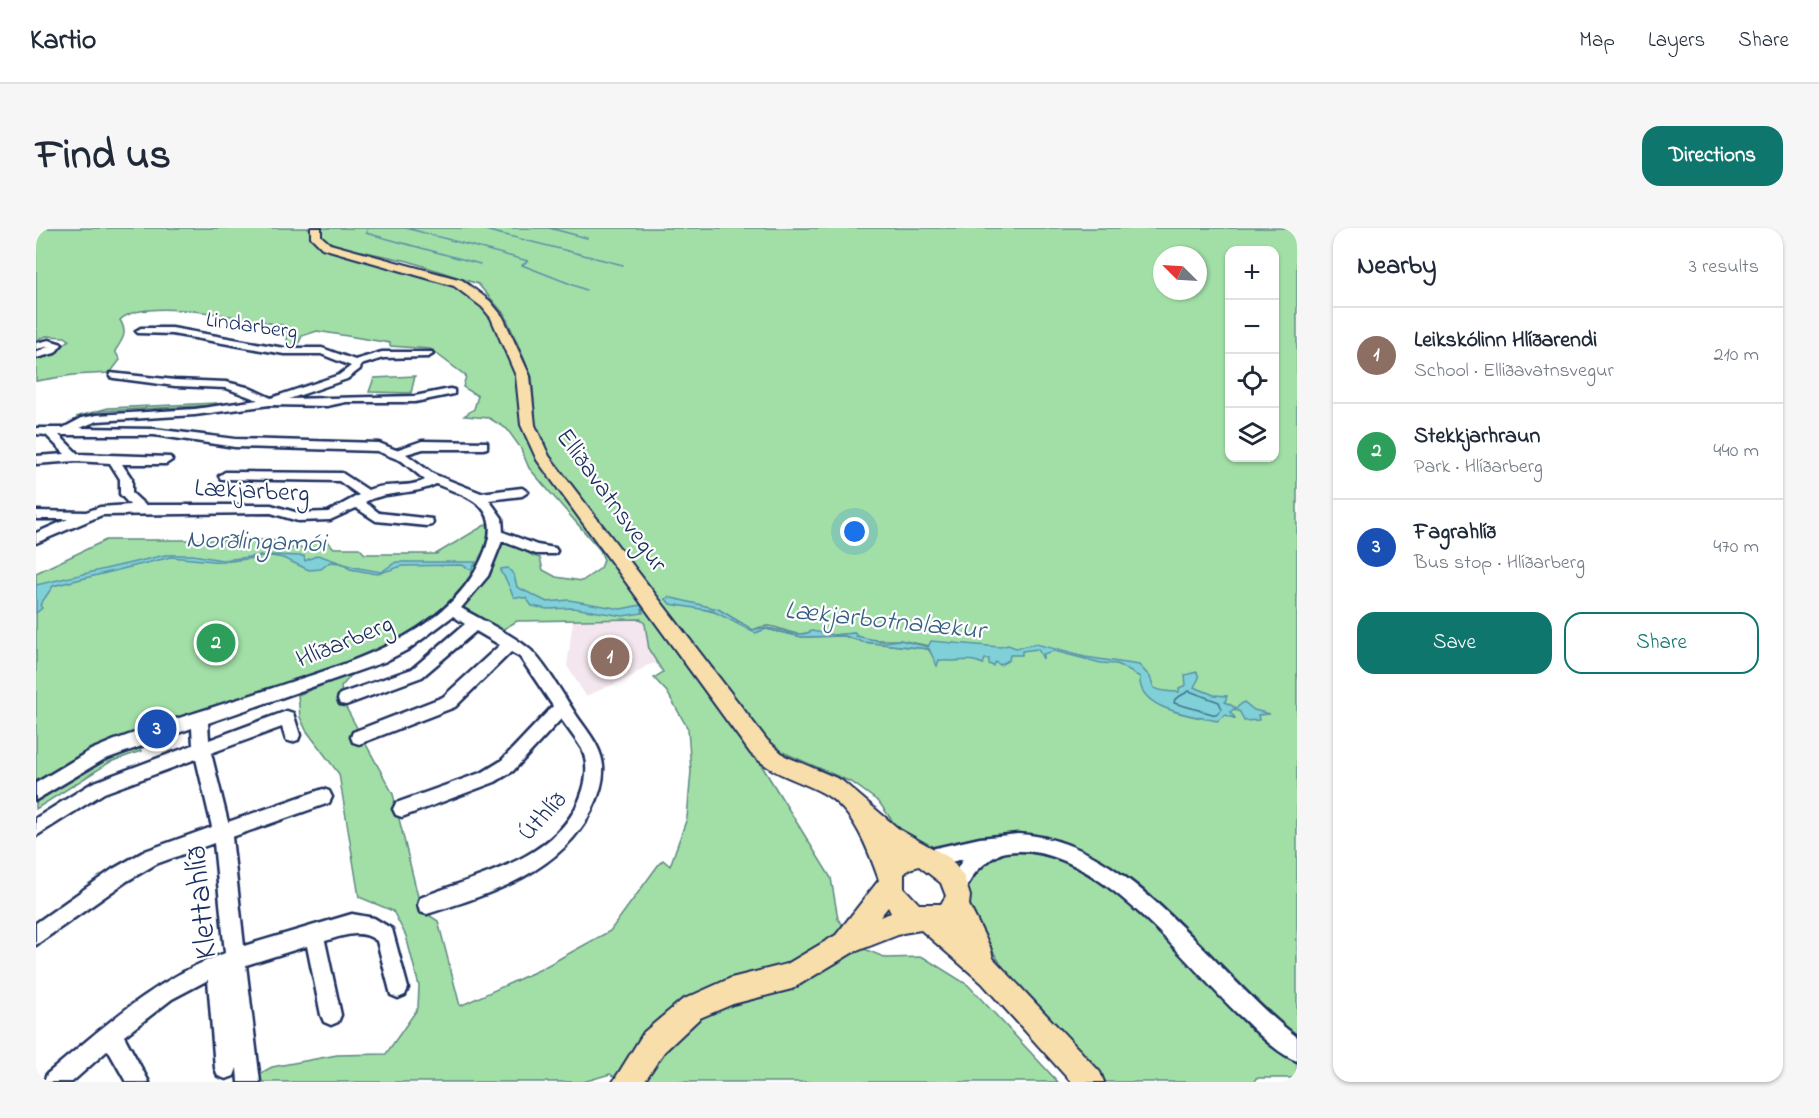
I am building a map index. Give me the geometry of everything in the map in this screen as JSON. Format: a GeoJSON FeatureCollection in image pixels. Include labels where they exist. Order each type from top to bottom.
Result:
{"type":"FeatureCollection","features":[{"type":"Feature","properties":{"kind":"main road","name":"Elliðavatnsvegur"},"geometry":{"type":"LineString","coordinates":[[316,228],[316,237],[326,246],[458,283],[486,304],[497,317],[523,376],[530,432],[549,468],[603,536],[759,747],[777,763],[833,787],[892,838],[925,857]]}},
{"type":"Feature","properties":{"kind":"main road","name":"Elliðavatnsvegur"},"geometry":{"type":"LineString","coordinates":[[854,806],[884,858],[891,881]]}},
{"type":"Feature","properties":{"kind":"main road"},"geometry":{"type":"LineString","coordinates":[[844,944],[884,896],[897,864],[903,859],[925,857],[944,867],[991,974]]}},
{"type":"Feature","properties":{"kind":"main road"},"geometry":{"type":"LineString","coordinates":[[891,881],[895,898],[901,906],[952,937],[991,974],[1090,1082]]}},
{"type":"Feature","properties":{"kind":"main road"},"geometry":{"type":"LineString","coordinates":[[627,1082],[654,1042],[691,1009],[731,991],[792,976],[844,944],[903,921],[947,914],[956,895]]}},
{"type":"Feature","properties":{"kind":"street","name":"Lindarberg"},"geometry":{"type":"LineString","coordinates":[[141,331],[172,331],[284,351],[322,351],[355,363]]}},
{"type":"Feature","properties":{"kind":"street"},"geometry":{"type":"LineString","coordinates":[[36,346],[57,344],[51,351],[36,354]]}},
{"type":"Feature","properties":{"kind":"street"},"geometry":{"type":"LineString","coordinates":[[114,375],[236,386],[270,402],[343,377],[352,372],[355,363],[382,355],[428,354]]}},
{"type":"Feature","properties":{"kind":"street"},"geometry":{"type":"LineString","coordinates":[[67,430],[86,420],[97,418],[195,412],[270,402],[327,403],[346,399],[422,398],[450,392]]}},
{"type":"Feature","properties":{"kind":"street"},"geometry":{"type":"LineString","coordinates":[[42,431],[154,432],[268,445],[379,447],[397,453],[434,480],[480,497],[522,492]]}},
{"type":"Feature","properties":{"kind":"street"},"geometry":{"type":"LineString","coordinates":[[42,431],[75,457]]}},
{"type":"Feature","properties":{"kind":"street"},"geometry":{"type":"LineString","coordinates":[[397,453],[422,445],[483,445]]}},
{"type":"Feature","properties":{"kind":"street","name":"Lækjarberg"},"geometry":{"type":"LineString","coordinates":[[36,460],[75,457],[166,460]]}},
{"type":"Feature","properties":{"kind":"street"},"geometry":{"type":"LineString","coordinates":[[114,460],[126,479],[126,494],[141,509]]}},
{"type":"Feature","properties":{"kind":"street","name":"Lækjarberg"},"geometry":{"type":"LineString","coordinates":[[225,476],[342,477],[376,517],[427,522]]}},
{"type":"Feature","properties":{"kind":"street","name":"Lækjarberg"},"geometry":{"type":"LineString","coordinates":[[36,538],[87,516],[111,509],[271,509],[310,517],[330,516],[383,489],[418,488],[434,480]]}},
{"type":"Feature","properties":{"kind":"street"},"geometry":{"type":"LineString","coordinates":[[480,497],[496,518],[498,536],[513,540],[530,550],[550,551]]}},
{"type":"Feature","properties":{"kind":"street","name":"Lækjarberg"},"geometry":{"type":"LineString","coordinates":[[36,515],[87,516]]}},
{"type":"Feature","properties":{"kind":"street","name":"Hlíðarberg"},"geometry":{"type":"LineString","coordinates":[[36,792],[97,755],[199,718],[379,658],[404,645],[452,609],[483,573],[498,536]]}},
{"type":"Feature","properties":{"kind":"street","name":"Úthlíð"},"geometry":{"type":"LineString","coordinates":[[427,905],[485,886],[531,863],[558,841],[585,808],[595,774],[594,756],[563,706],[525,653],[452,609]]}},
{"type":"Feature","properties":{"kind":"street"},"geometry":{"type":"LineString","coordinates":[[346,699],[417,673],[475,623]]}},
{"type":"Feature","properties":{"kind":"street"},"geometry":{"type":"LineString","coordinates":[[359,737],[448,702],[510,644]]}},
{"type":"Feature","properties":{"kind":"street"},"geometry":{"type":"LineString","coordinates":[[402,809],[489,777],[507,766],[563,706]]}},
{"type":"Feature","properties":{"kind":"street","name":"Klettahlíð"},"geometry":{"type":"LineString","coordinates":[[199,718],[202,748],[222,832],[226,964],[249,1082]]}},
{"type":"Feature","properties":{"kind":"street"},"geometry":{"type":"LineString","coordinates":[[36,828],[98,788],[202,748],[287,718],[292,735]]}},
{"type":"Feature","properties":{"kind":"street"},"geometry":{"type":"LineString","coordinates":[[36,935],[135,866],[222,832],[323,797]]}},
{"type":"Feature","properties":{"kind":"street"},"geometry":{"type":"LineString","coordinates":[[925,857],[971,848],[1030,843],[1047,846],[1091,862],[1113,876],[1254,1018],[1297,1050]]}},
{"type":"Feature","properties":{"kind":"street"},"geometry":{"type":"LineString","coordinates":[[956,895],[970,865],[997,845]]}},
{"type":"Feature","properties":{"kind":"street"},"geometry":{"type":"LineString","coordinates":[[55,1082],[155,999],[182,982],[226,964],[352,924],[367,925],[379,930],[385,936],[398,988]]}},
{"type":"Feature","properties":{"kind":"street"},"geometry":{"type":"LineString","coordinates":[[314,935],[331,1015]]}},
{"type":"Feature","properties":{"kind":"street"},"geometry":{"type":"LineString","coordinates":[[226,964],[226,1068]]}},
{"type":"Feature","properties":{"kind":"street"},"geometry":{"type":"LineString","coordinates":[[112,1035],[138,1082]]}},
{"type":"Feature","properties":{"kind":"shaded area"},"geometry":{"type":"Polygon","coordinates":[[[574,613],[640,618],[645,624],[649,650],[656,663],[586,696],[567,666],[574,613]]]}},
{"type":"Feature","properties":{"kind":"green space"},"geometry":{"type":"Polygon","coordinates":[[[36,228],[315,228],[320,242],[460,280],[486,300],[521,370],[528,427],[727,712],[765,771],[831,878],[838,919],[862,948],[886,958],[923,957],[968,985],[1058,1082],[622,1082],[610,1074],[583,1082],[244,1082],[272,1067],[337,1055],[386,1054],[418,1008],[419,986],[406,936],[393,911],[359,897],[339,774],[306,730],[300,717],[298,695],[354,672],[341,687],[343,702],[393,794],[419,901],[424,912],[438,921],[460,1006],[539,970],[610,931],[659,864],[663,860],[670,866],[687,818],[691,771],[688,729],[667,692],[654,678],[663,672],[649,650],[645,624],[641,619],[517,621],[498,630],[460,608],[376,655],[36,786],[36,573],[106,540],[277,540],[284,548],[303,548],[318,540],[326,540],[334,548],[359,548],[365,554],[436,554],[490,522],[490,543],[501,543],[503,540],[513,544],[540,558],[543,570],[556,577],[582,581],[601,568],[604,560],[600,550],[529,468],[520,447],[507,429],[489,418],[464,416],[474,409],[478,396],[463,387],[466,376],[430,349],[390,346],[390,343],[317,331],[302,336],[297,347],[287,346],[287,326],[226,315],[152,310],[133,313],[120,320],[124,336],[115,351],[120,360],[110,373],[73,375],[36,381],[36,356],[60,349],[69,340],[65,337],[46,336],[36,340],[36,228]]]}},
{"type":"Feature","properties":{"kind":"green space"},"geometry":{"type":"Polygon","coordinates":[[[321,228],[1297,228],[1297,1078],[1256,1078],[1254,1082],[1106,1082],[1014,986],[971,915],[905,839],[879,802],[853,783],[778,750],[761,734],[553,461],[536,428],[532,377],[505,315],[478,284],[408,261],[337,246],[323,238],[321,228]],[[666,599],[671,604],[682,604],[718,613],[755,633],[766,629],[802,637],[844,636],[863,642],[928,649],[934,657],[929,646],[900,640],[868,640],[856,636],[855,633],[801,634],[768,626],[753,630],[718,609],[666,599]]]}},
{"type":"Feature","properties":{"kind":"green space"},"geometry":{"type":"Polygon","coordinates":[[[415,376],[411,393],[369,392],[374,378],[415,376]]]}},
{"type":"Feature","properties":{"kind":"green space"},"geometry":{"type":"Polygon","coordinates":[[[216,403],[220,405],[101,411],[76,417],[108,408],[216,403]]]}},
{"type":"Feature","properties":{"kind":"green space"},"geometry":{"type":"Polygon","coordinates":[[[138,744],[141,751],[110,762],[36,809],[36,799],[84,769],[138,744]]]}},
{"type":"Feature","properties":{"kind":"water"},"geometry":{"type":"Polygon","coordinates":[[[165,555],[193,555],[222,560],[267,555],[304,556],[305,561],[318,555],[353,567],[381,572],[396,562],[476,562],[471,570],[462,565],[402,566],[377,574],[350,569],[340,563],[330,562],[321,569],[309,570],[283,558],[272,556],[223,562],[171,557],[53,586],[40,605],[42,608],[36,613],[36,585],[165,555]]]}},
{"type":"Feature","properties":{"kind":"water"},"geometry":{"type":"Polygon","coordinates":[[[508,568],[514,575],[517,587],[547,602],[569,600],[621,609],[641,605],[643,613],[623,616],[573,608],[547,609],[532,606],[526,598],[514,597],[501,573],[501,569],[508,568]]]}},
{"type":"Feature","properties":{"kind":"water"},"geometry":{"type":"Polygon","coordinates":[[[668,597],[718,609],[753,630],[769,628],[798,634],[812,631],[833,635],[855,633],[856,636],[885,642],[900,640],[928,647],[931,641],[1000,647],[1008,645],[1016,648],[1036,644],[1085,657],[1139,665],[1150,677],[1154,688],[1166,691],[1179,692],[1179,688],[1186,685],[1185,675],[1197,672],[1199,678],[1194,687],[1214,695],[1227,696],[1225,702],[1236,708],[1244,702],[1254,710],[1270,714],[1258,715],[1259,720],[1244,721],[1240,712],[1234,709],[1230,712],[1236,719],[1226,715],[1217,721],[1182,714],[1157,704],[1142,688],[1140,677],[1117,664],[1101,663],[1054,651],[1043,654],[1043,659],[1038,649],[1022,651],[1022,655],[1010,655],[1009,660],[1000,665],[996,662],[993,666],[989,664],[989,659],[985,659],[983,664],[972,661],[939,660],[937,666],[929,649],[863,642],[845,636],[802,637],[766,629],[755,633],[713,611],[670,604],[666,599],[668,597]]]}},
{"type":"Feature","properties":{"kind":"waterway"},"geometry":{"type":"LineString","coordinates":[[368,228],[366,233],[480,264]]}},
{"type":"Feature","properties":{"kind":"waterway"},"geometry":{"type":"LineString","coordinates":[[406,228],[528,261],[522,265],[586,290]]}},
{"type":"Feature","properties":{"kind":"waterway"},"geometry":{"type":"LineString","coordinates":[[477,228],[623,265]]}},
{"type":"Feature","properties":{"kind":"waterway"},"geometry":{"type":"LineString","coordinates":[[549,228],[587,238]]}},
{"type":"Feature","properties":{"kind":"place","name":"Stekkjarhraun"},"geometry":{"type":"Point","coordinates":[216,643]}},
{"type":"Feature","properties":{"kind":"place","name":"Leikskólinn Hlíðarendi"},"geometry":{"type":"Point","coordinates":[610,657]}},
{"type":"Feature","properties":{"kind":"place","name":"Fagrahlíð"},"geometry":{"type":"Point","coordinates":[157,729]}},
{"type":"Feature","properties":{"kind":"water label","name":"Norðlingamói"},"geometry":{"type":"Point","coordinates":[256,540]}},
{"type":"Feature","properties":{"kind":"water label","name":"Lækjarbotnalækur"},"geometry":{"type":"Point","coordinates":[885,619]}}]}
